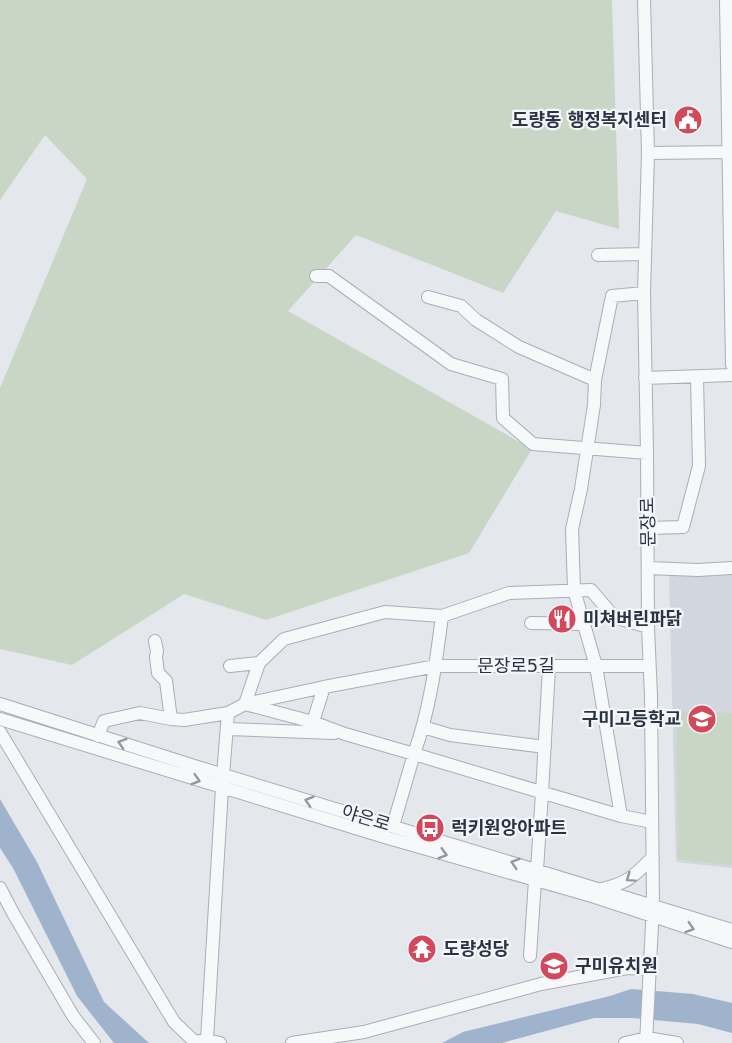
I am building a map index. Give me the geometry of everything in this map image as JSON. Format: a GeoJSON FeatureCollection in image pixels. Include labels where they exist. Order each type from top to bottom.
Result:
{"type":"FeatureCollection","features":[{"type":"Feature","properties":{"kind":"street","name":"문장로"},"geometry":{"type":"LineString","coordinates":[[644,0],[648,153],[644,293],[653,857],[653,911],[646,1041]]}},
{"type":"Feature","properties":{"kind":"street"},"geometry":{"type":"LineString","coordinates":[[726,0],[732,365]]}},
{"type":"Feature","properties":{"kind":"street"},"geometry":{"type":"LineString","coordinates":[[648,153],[730,152]]}},
{"type":"Feature","properties":{"kind":"street"},"geometry":{"type":"LineString","coordinates":[[598,255],[645,254]]}},
{"type":"Feature","properties":{"kind":"street"},"geometry":{"type":"LineString","coordinates":[[316,276],[329,276],[451,364],[502,379],[503,418],[533,444],[647,453]]}},
{"type":"Feature","properties":{"kind":"street"},"geometry":{"type":"LineString","coordinates":[[621,816],[596,666],[574,590],[572,529],[581,489],[596,380],[612,296],[644,293]]}},
{"type":"Feature","properties":{"kind":"street"},"geometry":{"type":"LineString","coordinates":[[428,297],[461,306],[476,320],[519,347],[596,380]]}},
{"type":"Feature","properties":{"kind":"street"},"geometry":{"type":"LineString","coordinates":[[645,378],[732,375]]}},
{"type":"Feature","properties":{"kind":"street"},"geometry":{"type":"LineString","coordinates":[[648,528],[682,527],[699,466],[697,377]]}},
{"type":"Feature","properties":{"kind":"street"},"geometry":{"type":"LineString","coordinates":[[648,568],[698,570],[732,568]]}},
{"type":"Feature","properties":{"kind":"street"},"geometry":{"type":"LineString","coordinates":[[648,627],[614,616],[591,590],[509,593],[442,616],[384,612],[284,639],[259,663],[245,704],[313,722],[345,734],[621,816],[652,822]]}},
{"type":"Feature","properties":{"kind":"street"},"geometry":{"type":"LineString","coordinates":[[393,826],[423,727],[436,666],[442,616]]}},
{"type":"Feature","properties":{"kind":"street"},"geometry":{"type":"LineString","coordinates":[[531,624],[584,624]]}},
{"type":"Feature","properties":{"kind":"street"},"geometry":{"type":"LineString","coordinates":[[154,641],[158,673],[166,681],[171,719]]}},
{"type":"Feature","properties":{"kind":"street"},"geometry":{"type":"LineString","coordinates":[[230,666],[259,663]]}},
{"type":"Feature","properties":{"kind":"street","name":"문장로5길"},"geometry":{"type":"LineString","coordinates":[[98,736],[104,721],[140,713],[184,720],[228,713],[245,704],[324,687],[436,666],[649,666]]}},
{"type":"Feature","properties":{"kind":"street"},"geometry":{"type":"LineString","coordinates":[[530,956],[543,793],[549,667]]}},
{"type":"Feature","properties":{"kind":"street"},"geometry":{"type":"LineString","coordinates":[[313,722],[324,687]]}},
{"type":"Feature","properties":{"kind":"street","name":"야은로"},"geometry":{"type":"LineString","coordinates":[[0,704],[388,838],[601,890],[732,942]]}},
{"type":"Feature","properties":{"kind":"street"},"geometry":{"type":"LineString","coordinates":[[207,1040],[228,713]]}},
{"type":"Feature","properties":{"kind":"street","name":"야은로"},"geometry":{"type":"LineString","coordinates":[[0,719],[393,826],[592,896],[732,930]]}},
{"type":"Feature","properties":{"kind":"street"},"geometry":{"type":"LineString","coordinates":[[423,727],[450,735],[545,747]]}},
{"type":"Feature","properties":{"kind":"street"},"geometry":{"type":"LineString","coordinates":[[227,729],[345,734]]}},
{"type":"Feature","properties":{"kind":"street"},"geometry":{"type":"LineString","coordinates":[[0,732],[174,1022],[195,1042],[207,1040],[220,1043]]}},
{"type":"Feature","properties":{"kind":"street"},"geometry":{"type":"LineString","coordinates":[[601,890],[625,883],[653,857]]}},
{"type":"Feature","properties":{"kind":"street"},"geometry":{"type":"LineString","coordinates":[[0,888],[6,912],[73,1016],[94,1043]]}},
{"type":"Feature","properties":{"kind":"street"},"geometry":{"type":"LineString","coordinates":[[292,1043],[364,1032],[541,984],[627,968],[650,969]]}},
{"type":"Feature","properties":{"kind":"street"},"geometry":{"type":"LineString","coordinates":[[352,1043],[364,1032]]}},
{"type":"Feature","properties":{"kind":"street"},"geometry":{"type":"LineString","coordinates":[[625,1043],[646,1041],[677,1043]]}},
{"type":"Feature","properties":{"kind":"shaded area","name":"구미고등학교"},"geometry":{"type":"Polygon","coordinates":[[[669,572],[732,575],[732,868],[676,862],[669,572]]]}},
{"type":"Feature","properties":{"kind":"green space"},"geometry":{"type":"Polygon","coordinates":[[[0,0],[612,0],[619,229],[556,211],[503,293],[356,235],[288,311],[532,449],[469,553],[266,620],[184,594],[72,665],[0,649],[0,388],[87,179],[45,135],[0,200],[0,0]]]}},
{"type":"Feature","properties":{"kind":"green space"},"geometry":{"type":"Polygon","coordinates":[[[676,711],[732,713],[732,865],[678,860],[676,711]]]}},
{"type":"Feature","properties":{"kind":"water"},"geometry":{"type":"Polygon","coordinates":[[[0,799],[37,862],[104,1002],[149,1043],[114,1043],[77,996],[13,868],[0,848],[0,799]]]}},
{"type":"Feature","properties":{"kind":"water"},"geometry":{"type":"Polygon","coordinates":[[[631,989],[693,994],[732,1003],[732,1033],[698,1024],[632,1018],[594,1018],[502,1043],[442,1043],[463,1032],[631,989]]]}},
{"type":"Feature","properties":{"kind":"place","name":"도량동 행정복지센터"},"geometry":{"type":"Point","coordinates":[688,120]}},
{"type":"Feature","properties":{"kind":"place","name":"미쳐버린파닭"},"geometry":{"type":"Point","coordinates":[562,619]}},
{"type":"Feature","properties":{"kind":"place","name":"구미고등학교"},"geometry":{"type":"Point","coordinates":[702,719]}},
{"type":"Feature","properties":{"kind":"place","name":"럭키원앙아파트"},"geometry":{"type":"Point","coordinates":[430,828]}},
{"type":"Feature","properties":{"kind":"place","name":"도량성당"},"geometry":{"type":"Point","coordinates":[422,949]}},
{"type":"Feature","properties":{"kind":"place","name":"구미유치원"},"geometry":{"type":"Point","coordinates":[554,966]}}]}
